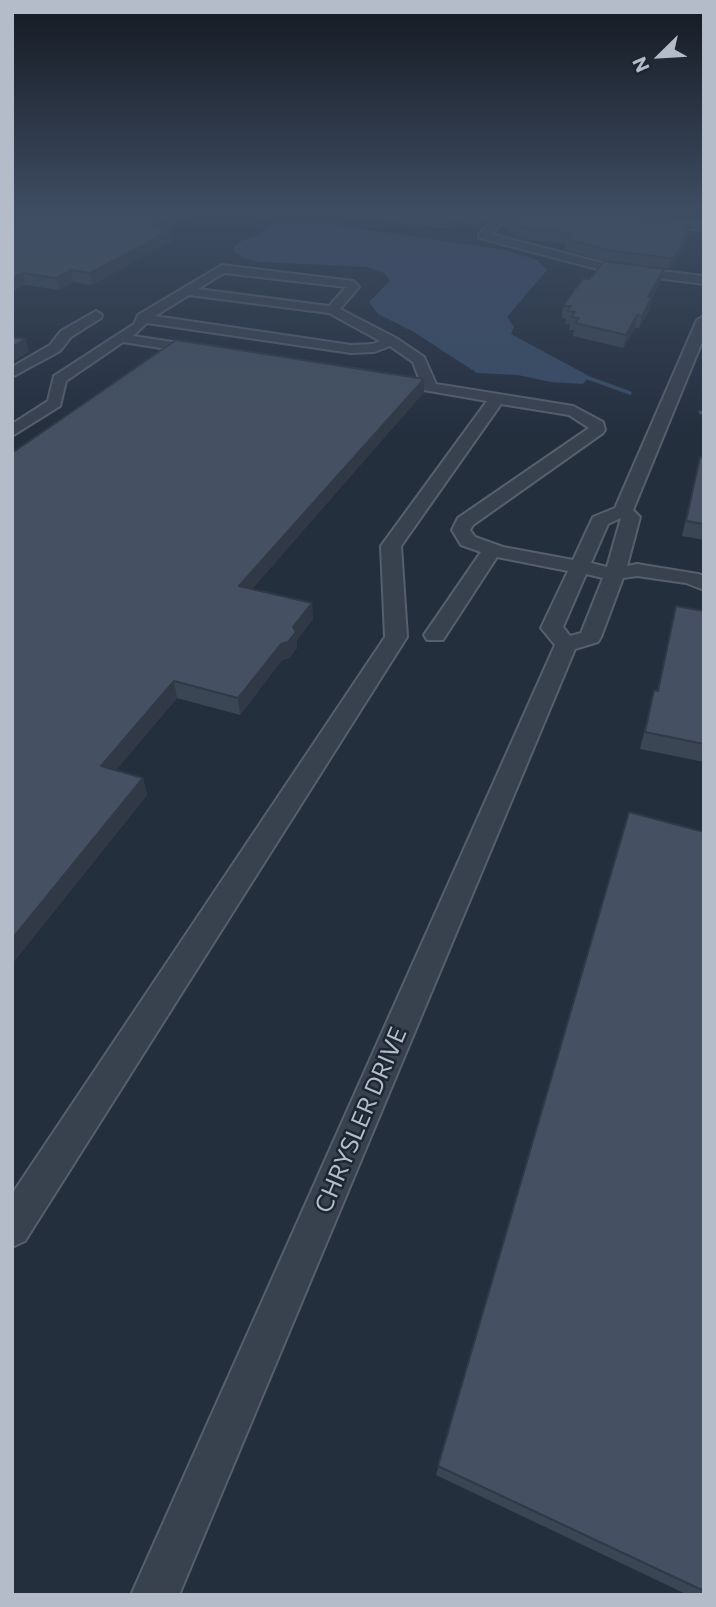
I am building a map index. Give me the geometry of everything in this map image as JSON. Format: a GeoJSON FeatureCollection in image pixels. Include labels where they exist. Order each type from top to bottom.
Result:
{"type":"FeatureCollection","features":[{"type":"Feature","properties":{"kind":"street"},"geometry":{"type":"LineString","coordinates":[[12,431],[55,403],[59,379],[139,326],[143,318],[194,286]]}},
{"type":"Feature","properties":{"kind":"street"},"geometry":{"type":"LineString","coordinates":[[332,310],[352,286]]}},
{"type":"Feature","properties":{"kind":"street"},"geometry":{"type":"LineString","coordinates":[[186,291],[332,310],[391,341],[419,360],[430,386]]}},
{"type":"Feature","properties":{"kind":"street"},"geometry":{"type":"LineString","coordinates":[[12,373],[55,348],[66,334],[96,315]]}},
{"type":"Feature","properties":{"kind":"street"},"geometry":{"type":"LineString","coordinates":[[143,318],[351,349],[374,348],[391,341]]}},
{"type":"Feature","properties":{"kind":"street"},"geometry":{"type":"LineString","coordinates":[[623,511],[631,517],[615,574],[590,637],[566,645],[552,628],[600,521],[623,511],[704,320]]}},
{"type":"Feature","properties":{"kind":"street"},"geometry":{"type":"LineString","coordinates":[[121,338],[215,353]]}},
{"type":"Feature","properties":{"kind":"street"},"geometry":{"type":"LineString","coordinates":[[376,378],[573,411],[597,425],[597,430],[465,522],[461,530],[468,541],[492,551],[615,574],[637,570],[691,578],[704,584]]}},
{"type":"Feature","properties":{"kind":"street"},"geometry":{"type":"LineString","coordinates":[[12,1227],[396,637],[391,546],[496,400]]}},
{"type":"Feature","properties":{"kind":"street"},"geometry":{"type":"LineString","coordinates":[[435,635],[492,551]]}},
{"type":"Feature","properties":{"kind":"street"},"geometry":{"type":"LineString","coordinates":[[615,574],[631,587],[689,597],[704,595]]}},
{"type":"Feature","properties":{"kind":"street","name":"CHRYSLER DRIVE"},"geometry":{"type":"LineString","coordinates":[[155,1595],[566,645]]}},
{"type":"Feature","properties":{"kind":"water"},"geometry":{"type":"Polygon","coordinates":[[[385,286],[533,286],[507,317],[514,327],[511,334],[589,376],[583,384],[551,382],[518,375],[477,373],[414,332],[378,314],[369,302],[385,286]]]}},
{"type":"Feature","properties":{"kind":"building"},"geometry":{"type":"Polygon","coordinates":[[[578,286],[654,286],[642,316],[637,315],[626,335],[575,323],[579,318],[571,317],[575,312],[567,311],[571,306],[563,306],[578,286]]]}},
{"type":"Feature","properties":{"kind":"building"},"geometry":{"type":"Polygon","coordinates":[[[12,337],[26,339],[12,347],[12,337]]]}},
{"type":"Feature","properties":{"kind":"building"},"geometry":{"type":"Polygon","coordinates":[[[176,340],[424,379],[239,586],[312,603],[293,627],[296,632],[288,642],[281,644],[238,698],[174,681],[101,766],[143,778],[12,939],[12,453],[176,340]]]}},
{"type":"Feature","properties":{"kind":"building"},"geometry":{"type":"Polygon","coordinates":[[[700,457],[704,458],[704,524],[686,521],[700,457]]]}},
{"type":"Feature","properties":{"kind":"building"},"geometry":{"type":"Polygon","coordinates":[[[676,606],[704,611],[704,744],[645,732],[654,690],[658,691],[676,606]]]}},
{"type":"Feature","properties":{"kind":"building"},"geometry":{"type":"Polygon","coordinates":[[[629,812],[704,832],[704,1591],[438,1466],[629,812]]]}},
{"type":"Feature","properties":{"kind":"waterway"},"geometry":{"type":"LineString","coordinates":[[583,376],[630,393]]}},
{"type":"Feature","properties":{"kind":"waterway"},"geometry":{"type":"LineString","coordinates":[[700,412],[704,414]]}}]}
